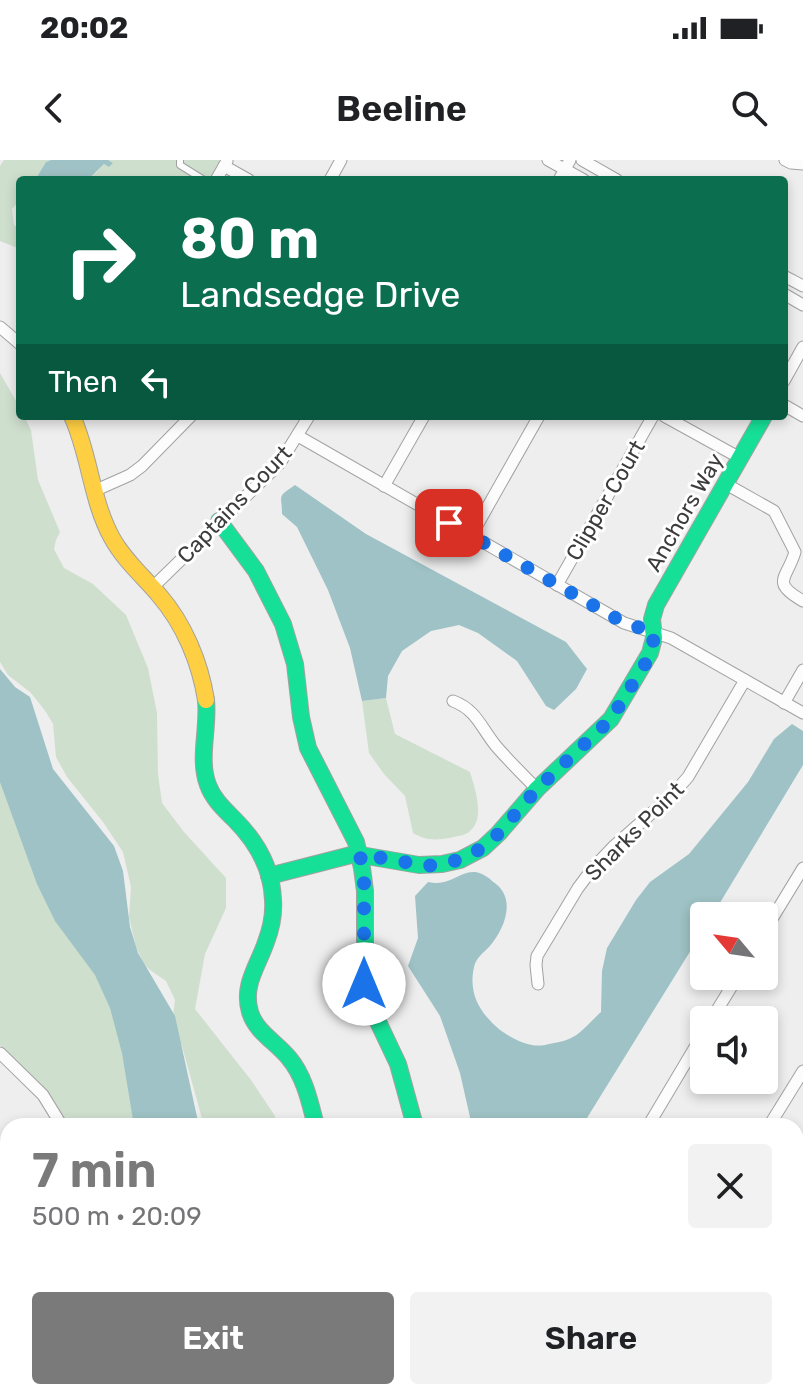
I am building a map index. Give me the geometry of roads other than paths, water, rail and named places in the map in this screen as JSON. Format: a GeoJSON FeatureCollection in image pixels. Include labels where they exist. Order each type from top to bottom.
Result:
{"type":"FeatureCollection","features":[{"type":"Feature","properties":{"kind":"street"},"geometry":{"type":"LineString","coordinates":[[548,160],[565,170]]}},
{"type":"Feature","properties":{"kind":"street"},"geometry":{"type":"LineString","coordinates":[[582,160],[610,176]]}},
{"type":"Feature","properties":{"kind":"street"},"geometry":{"type":"LineString","coordinates":[[785,160],[803,164]]}},
{"type":"Feature","properties":{"kind":"street"},"geometry":{"type":"LineString","coordinates":[[225,163],[243,176]]}},
{"type":"Feature","properties":{"kind":"street"},"geometry":{"type":"LineString","coordinates":[[0,327],[16,341]]}},
{"type":"Feature","properties":{"kind":"street"},"geometry":{"type":"LineString","coordinates":[[788,374],[803,347]]}},
{"type":"Feature","properties":{"kind":"street"},"geometry":{"type":"LineString","coordinates":[[74,420],[102,517],[120,551],[170,610],[184,633],[200,674],[207,721],[204,765],[208,786],[218,803],[254,842],[269,876],[273,899],[273,917],[266,944],[247,987],[249,1012],[260,1032],[289,1058],[299,1072],[314,1118]]}},
{"type":"Feature","properties":{"kind":"street"},"geometry":{"type":"LineString","coordinates":[[94,491],[130,475],[142,466],[187,420]]}},
{"type":"Feature","properties":{"kind":"street","name":"Captains Court"},"geometry":{"type":"LineString","coordinates":[[152,588],[280,463],[307,420]]}},
{"type":"Feature","properties":{"kind":"street"},"geometry":{"type":"LineString","coordinates":[[384,486],[422,420]]}},
{"type":"Feature","properties":{"kind":"street"},"geometry":{"type":"LineString","coordinates":[[471,536],[537,420]]}},
{"type":"Feature","properties":{"kind":"street","name":"Clipper Court"},"geometry":{"type":"LineString","coordinates":[[557,585],[651,420]]}},
{"type":"Feature","properties":{"kind":"street"},"geometry":{"type":"LineString","coordinates":[[671,420],[740,458]]}},
{"type":"Feature","properties":{"kind":"street","name":"Anchors Way"},"geometry":{"type":"LineString","coordinates":[[360,854],[419,865],[442,864],[475,853],[490,842],[537,789],[611,719],[647,661],[653,644],[652,619],[656,605],[762,420]]}},
{"type":"Feature","properties":{"kind":"street"},"geometry":{"type":"LineString","coordinates":[[298,436],[624,623],[679,642],[803,713]]}},
{"type":"Feature","properties":{"kind":"street"},"geometry":{"type":"LineString","coordinates":[[726,484],[774,511],[803,565]]}},
{"type":"Feature","properties":{"kind":"street"},"geometry":{"type":"LineString","coordinates":[[219,521],[249,559],[274,601],[295,665],[308,749],[340,808],[360,854],[364,883],[366,993],[396,1059],[413,1118]]}},
{"type":"Feature","properties":{"kind":"street"},"geometry":{"type":"LineString","coordinates":[[794,548],[795,555],[784,576],[784,584],[787,591],[803,601]]}},
{"type":"Feature","properties":{"kind":"street"},"geometry":{"type":"LineString","coordinates":[[784,703],[803,670]]}},
{"type":"Feature","properties":{"kind":"street","name":"Sharks Point"},"geometry":{"type":"LineString","coordinates":[[538,984],[537,956],[578,888],[601,858],[681,786],[745,680]]}},
{"type":"Feature","properties":{"kind":"street"},"geometry":{"type":"LineString","coordinates":[[453,701],[473,713],[493,743],[537,789]]}},
{"type":"Feature","properties":{"kind":"street"},"geometry":{"type":"LineString","coordinates":[[269,876],[360,854]]}},
{"type":"Feature","properties":{"kind":"street"},"geometry":{"type":"LineString","coordinates":[[778,909],[803,868]]}},
{"type":"Feature","properties":{"kind":"street"},"geometry":{"type":"LineString","coordinates":[[0,1053],[43,1095],[57,1118]]}},
{"type":"Feature","properties":{"kind":"street"},"geometry":{"type":"LineString","coordinates":[[653,1118],[690,1056]]}},
{"type":"Feature","properties":{"kind":"street"},"geometry":{"type":"LineString","coordinates":[[774,1118],[803,1071]]}},
{"type":"Feature","properties":{"kind":"lane"},"geometry":{"type":"LineString","coordinates":[[180,160],[180,165],[198,176]]}},
{"type":"Feature","properties":{"kind":"water"},"geometry":{"type":"Polygon","coordinates":[[[108,160],[113,163],[109,167],[104,164],[91,176],[37,176],[46,162],[108,160]]]}},
{"type":"Feature","properties":{"kind":"water"},"geometry":{"type":"Polygon","coordinates":[[[295,485],[366,534],[566,642],[587,669],[576,689],[554,710],[546,706],[517,661],[478,633],[459,625],[431,631],[402,651],[388,676],[386,698],[362,701],[350,648],[328,590],[297,527],[282,514],[281,497],[295,485]]]}},
{"type":"Feature","properties":{"kind":"water"},"geometry":{"type":"Polygon","coordinates":[[[0,669],[15,687],[30,697],[53,769],[114,846],[123,871],[130,927],[138,953],[175,1016],[197,1118],[133,1118],[122,1053],[110,1008],[95,975],[55,921],[37,884],[0,782],[0,669]]]}},
{"type":"Feature","properties":{"kind":"water"},"geometry":{"type":"Polygon","coordinates":[[[792,724],[803,731],[803,765],[720,902],[690,902],[690,952],[587,1118],[470,1118],[460,1073],[440,1016],[408,966],[418,938],[415,896],[428,882],[446,882],[473,872],[499,886],[506,899],[506,913],[498,935],[475,964],[473,986],[477,1002],[500,1030],[521,1042],[539,1046],[569,1039],[601,1012],[602,971],[607,948],[636,900],[650,882],[689,854],[748,782],[774,739],[792,724]]]}}]}
